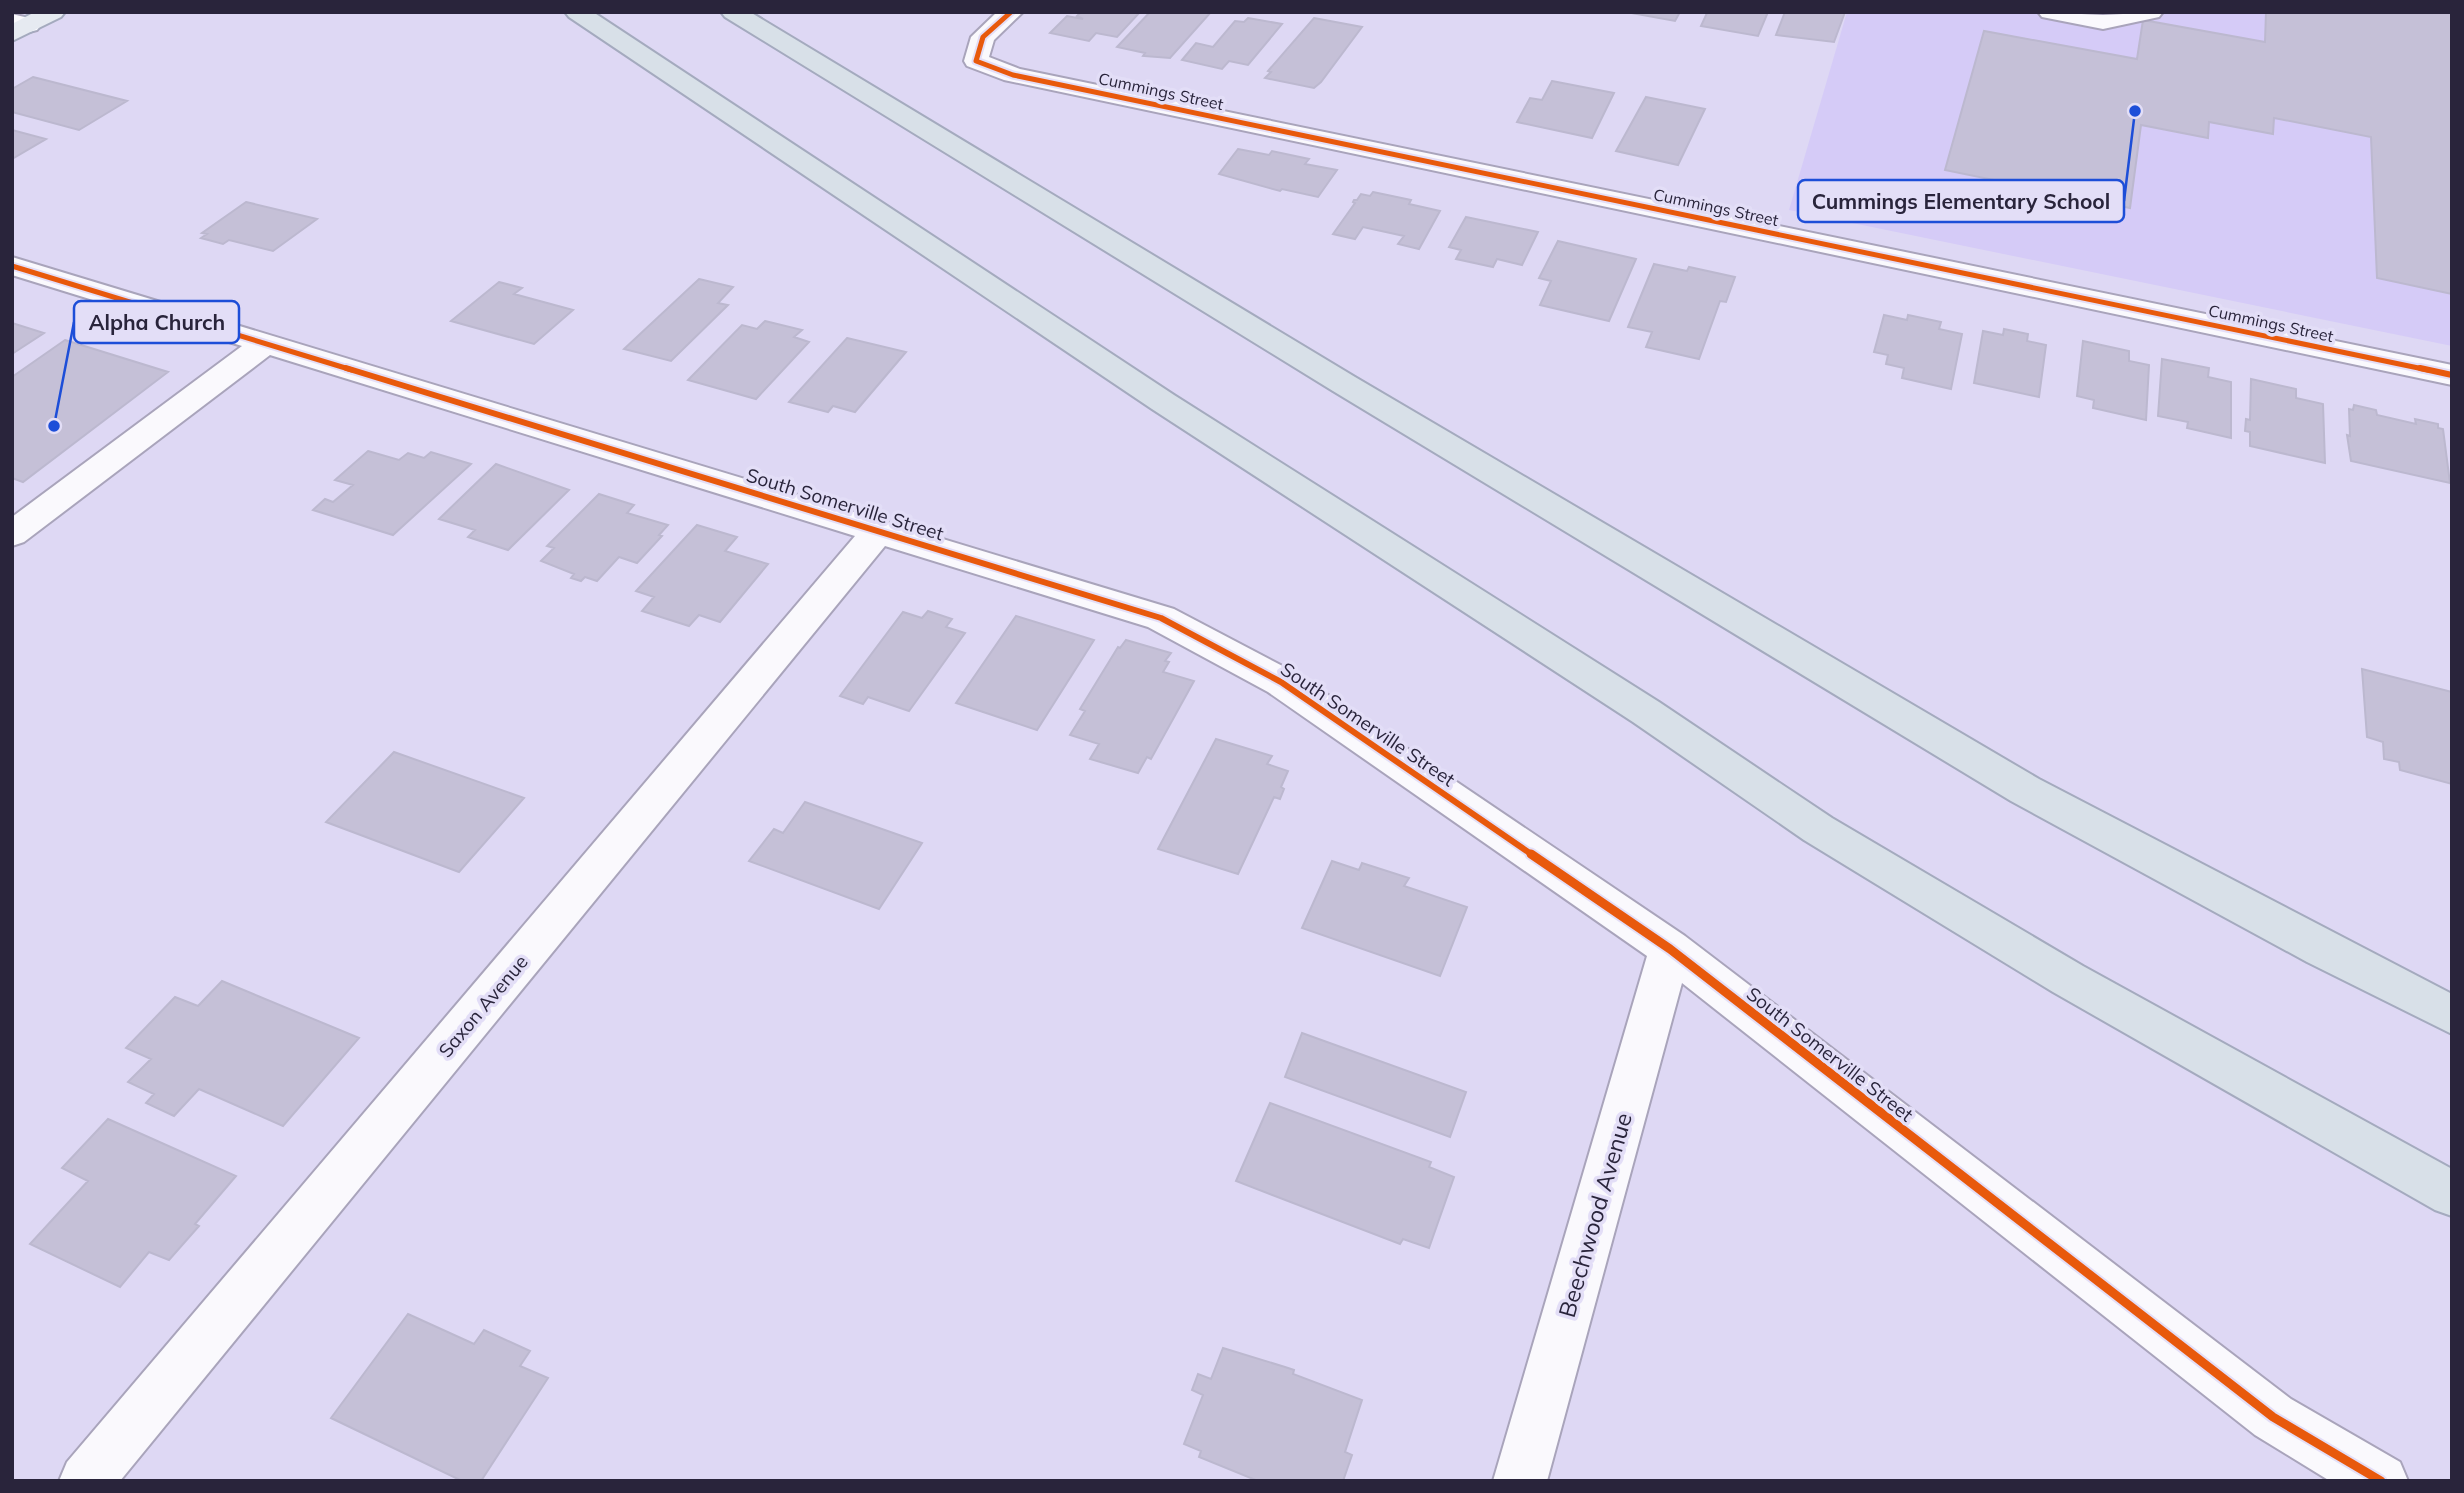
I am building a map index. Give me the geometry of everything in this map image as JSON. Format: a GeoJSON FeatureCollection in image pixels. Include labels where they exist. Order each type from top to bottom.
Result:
{"type":"FeatureCollection","features":[{"type":"Feature","properties":{"kind":"highway"},"geometry":{"type":"LineString","coordinates":[[577,12],[1163,402],[1646,712],[1818,829],[2068,979],[2452,1194]]}},
{"type":"Feature","properties":{"kind":"highway"},"geometry":{"type":"LineString","coordinates":[[733,12],[1356,391],[1932,735],[2179,873],[2452,1015]]}},
{"type":"Feature","properties":{"kind":"main road"},"geometry":{"type":"LineString","coordinates":[[18,26],[53,12]]}},
{"type":"Feature","properties":{"kind":"street","name":"Cummings Street"},"geometry":{"type":"LineString","coordinates":[[1011,12],[983,37],[976,61],[1013,75],[2452,375]]}},
{"type":"Feature","properties":{"kind":"street"},"geometry":{"type":"LineString","coordinates":[[2050,12],[2103,22],[2151,12]]}},
{"type":"Feature","properties":{"kind":"street","name":"South Somerville Street"},"geometry":{"type":"LineString","coordinates":[[12,266],[1161,618],[1281,682],[1670,949],[2273,1417],[2381,1481]]}},
{"type":"Feature","properties":{"kind":"street"},"geometry":{"type":"LineString","coordinates":[[12,534],[266,343]]}},
{"type":"Feature","properties":{"kind":"street","name":"Saxon Avenue"},"geometry":{"type":"LineString","coordinates":[[86,1481],[879,530]]}},
{"type":"Feature","properties":{"kind":"street","name":"Beechwood Avenue"},"geometry":{"type":"LineString","coordinates":[[1520,1481],[1670,949]]}},
{"type":"Feature","properties":{"kind":"shaded area"},"geometry":{"type":"Polygon","coordinates":[[[1847,12],[2452,12],[2452,346],[1789,210],[1847,12]]]}},
{"type":"Feature","properties":{"kind":"building"},"geometry":{"type":"Polygon","coordinates":[[[1081,12],[1140,12],[1117,37],[1096,33],[1089,41],[1050,33],[1067,16],[1083,19],[1077,16],[1081,12]]]}},
{"type":"Feature","properties":{"kind":"building"},"geometry":{"type":"Polygon","coordinates":[[[1150,12],[1211,12],[1170,58],[1143,56],[1145,53],[1117,47],[1150,12]]]}},
{"type":"Feature","properties":{"kind":"building"},"geometry":{"type":"Polygon","coordinates":[[[1626,12],[1680,12],[1675,21],[1626,12]]]}},
{"type":"Feature","properties":{"kind":"building"},"geometry":{"type":"Polygon","coordinates":[[[1704,12],[1768,12],[1758,36],[1701,26],[1707,13],[1704,12]]]}},
{"type":"Feature","properties":{"kind":"building"},"geometry":{"type":"Polygon","coordinates":[[[1785,12],[1845,12],[1834,42],[1776,35],[1785,12]]]}},
{"type":"Feature","properties":{"kind":"building"},"geometry":{"type":"Polygon","coordinates":[[[2266,12],[2452,12],[2452,294],[2377,278],[2371,137],[2274,118],[2273,134],[2209,122],[2208,138],[2141,125],[2130,208],[1945,170],[1984,31],[2137,59],[2143,20],[2265,42],[2266,12]]]}},
{"type":"Feature","properties":{"kind":"building"},"geometry":{"type":"Polygon","coordinates":[[[1248,18],[1282,24],[1248,65],[1229,61],[1222,69],[1182,60],[1196,43],[1213,47],[1235,21],[1244,22],[1248,18]]]}},
{"type":"Feature","properties":{"kind":"building"},"geometry":{"type":"Polygon","coordinates":[[[1314,18],[1362,27],[1314,88],[1265,78],[1271,72],[1268,71],[1314,18]]]}},
{"type":"Feature","properties":{"kind":"building"},"geometry":{"type":"Polygon","coordinates":[[[33,77],[127,101],[79,130],[12,112],[12,89],[33,77]]]}},
{"type":"Feature","properties":{"kind":"building"},"geometry":{"type":"Polygon","coordinates":[[[1552,81],[1614,93],[1592,138],[1517,122],[1530,98],[1542,100],[1552,81]]]}},
{"type":"Feature","properties":{"kind":"building"},"geometry":{"type":"Polygon","coordinates":[[[1646,97],[1705,109],[1678,165],[1616,151],[1646,97]]]}},
{"type":"Feature","properties":{"kind":"building"},"geometry":{"type":"Polygon","coordinates":[[[12,130],[46,139],[12,159],[12,130]]]}},
{"type":"Feature","properties":{"kind":"building"},"geometry":{"type":"Polygon","coordinates":[[[1238,149],[1269,155],[1272,151],[1309,159],[1305,164],[1337,170],[1318,197],[1282,189],[1280,191],[1219,174],[1238,149]]]}},
{"type":"Feature","properties":{"kind":"building"},"geometry":{"type":"Polygon","coordinates":[[[1373,192],[1411,200],[1409,204],[1440,211],[1419,249],[1398,244],[1404,236],[1363,227],[1355,239],[1333,234],[1355,203],[1354,200],[1361,194],[1370,196],[1373,192]]]}},
{"type":"Feature","properties":{"kind":"building"},"geometry":{"type":"Polygon","coordinates":[[[246,202],[317,219],[273,251],[229,240],[223,244],[201,238],[207,234],[202,233],[246,202]]]}},
{"type":"Feature","properties":{"kind":"building"},"geometry":{"type":"Polygon","coordinates":[[[1466,217],[1538,232],[1522,265],[1497,259],[1493,267],[1456,259],[1461,250],[1449,247],[1466,217]]]}},
{"type":"Feature","properties":{"kind":"building"},"geometry":{"type":"Polygon","coordinates":[[[1558,241],[1636,259],[1609,321],[1540,305],[1551,281],[1539,278],[1558,241]]]}},
{"type":"Feature","properties":{"kind":"building"},"geometry":{"type":"Polygon","coordinates":[[[1654,264],[1687,271],[1689,267],[1735,277],[1726,302],[1720,301],[1699,359],[1646,347],[1652,332],[1628,327],[1654,264]]]}},
{"type":"Feature","properties":{"kind":"building"},"geometry":{"type":"Polygon","coordinates":[[[699,279],[733,287],[718,303],[728,305],[671,361],[624,349],[699,279]]]}},
{"type":"Feature","properties":{"kind":"building"},"geometry":{"type":"Polygon","coordinates":[[[499,282],[522,288],[514,294],[573,310],[534,344],[451,321],[499,282]]]}},
{"type":"Feature","properties":{"kind":"building"},"geometry":{"type":"Polygon","coordinates":[[[1884,315],[1907,320],[1908,315],[1941,322],[1939,329],[1962,334],[1951,389],[1902,378],[1904,368],[1886,364],[1888,355],[1874,352],[1884,315]]]}},
{"type":"Feature","properties":{"kind":"building"},"geometry":{"type":"Polygon","coordinates":[[[765,321],[802,330],[794,337],[809,342],[756,399],[688,380],[742,325],[757,329],[765,321]]]}},
{"type":"Feature","properties":{"kind":"building"},"geometry":{"type":"Polygon","coordinates":[[[12,323],[44,333],[12,354],[12,323]]]}},
{"type":"Feature","properties":{"kind":"building"},"geometry":{"type":"Polygon","coordinates":[[[2004,329],[2028,334],[2027,341],[2046,345],[2039,397],[1974,383],[1983,331],[2003,335],[2004,329]]]}},
{"type":"Feature","properties":{"kind":"building"},"geometry":{"type":"Polygon","coordinates":[[[847,338],[906,352],[855,412],[833,406],[828,412],[789,402],[847,338]]]}},
{"type":"Feature","properties":{"kind":"building"},"geometry":{"type":"Polygon","coordinates":[[[65,340],[168,372],[23,482],[12,478],[12,377],[65,340]]]}},
{"type":"Feature","properties":{"kind":"building"},"geometry":{"type":"Polygon","coordinates":[[[2083,341],[2129,351],[2129,361],[2149,365],[2146,420],[2093,408],[2094,400],[2077,396],[2083,341]]]}},
{"type":"Feature","properties":{"kind":"building"},"geometry":{"type":"Polygon","coordinates":[[[2162,359],[2209,368],[2208,377],[2231,382],[2231,438],[2187,428],[2188,422],[2158,416],[2162,359]]]}},
{"type":"Feature","properties":{"kind":"building"},"geometry":{"type":"Polygon","coordinates":[[[2251,379],[2296,389],[2296,398],[2323,404],[2325,463],[2250,446],[2250,432],[2245,431],[2246,419],[2250,420],[2251,379]]]}},
{"type":"Feature","properties":{"kind":"building"},"geometry":{"type":"Polygon","coordinates":[[[2354,405],[2376,410],[2377,415],[2416,424],[2415,419],[2438,424],[2438,428],[2443,429],[2450,483],[2351,461],[2347,435],[2350,436],[2349,409],[2353,410],[2354,405]]]}},
{"type":"Feature","properties":{"kind":"building"},"geometry":{"type":"Polygon","coordinates":[[[368,451],[399,460],[408,453],[424,458],[431,452],[471,464],[393,535],[313,510],[325,499],[333,502],[353,485],[335,480],[368,451]]]}},
{"type":"Feature","properties":{"kind":"building"},"geometry":{"type":"Polygon","coordinates":[[[496,464],[569,490],[508,550],[468,537],[475,530],[439,519],[496,464]]]}},
{"type":"Feature","properties":{"kind":"building"},"geometry":{"type":"Polygon","coordinates":[[[599,494],[634,505],[627,513],[668,525],[659,535],[662,536],[637,563],[619,557],[597,581],[585,577],[581,581],[571,578],[574,574],[541,561],[554,548],[547,546],[599,494]]]}},
{"type":"Feature","properties":{"kind":"building"},"geometry":{"type":"Polygon","coordinates":[[[697,525],[737,537],[725,551],[768,564],[720,622],[699,615],[689,626],[642,611],[654,597],[636,591],[697,525]]]}},
{"type":"Feature","properties":{"kind":"building"},"geometry":{"type":"Polygon","coordinates":[[[928,611],[952,619],[946,627],[965,633],[909,711],[868,697],[863,704],[840,696],[903,612],[922,618],[928,611]]]}},
{"type":"Feature","properties":{"kind":"building"},"geometry":{"type":"Polygon","coordinates":[[[1016,616],[1094,640],[1037,730],[956,703],[1016,616]]]}},
{"type":"Feature","properties":{"kind":"building"},"geometry":{"type":"Polygon","coordinates":[[[1126,640],[1171,653],[1165,661],[1169,662],[1163,672],[1194,681],[1151,759],[1147,757],[1138,773],[1090,759],[1099,744],[1070,735],[1085,711],[1080,709],[1118,647],[1126,640]]]}},
{"type":"Feature","properties":{"kind":"building"},"geometry":{"type":"Polygon","coordinates":[[[2362,669],[2452,692],[2452,784],[2400,770],[2399,762],[2384,759],[2383,742],[2367,737],[2362,669]]]}},
{"type":"Feature","properties":{"kind":"building"},"geometry":{"type":"Polygon","coordinates":[[[1216,739],[1272,756],[1267,764],[1288,771],[1281,787],[1284,789],[1280,799],[1274,797],[1238,874],[1158,849],[1216,739]]]}},
{"type":"Feature","properties":{"kind":"building"},"geometry":{"type":"Polygon","coordinates":[[[394,752],[524,798],[459,872],[326,822],[394,752]]]}},
{"type":"Feature","properties":{"kind":"building"},"geometry":{"type":"Polygon","coordinates":[[[805,802],[922,843],[879,909],[749,861],[774,829],[783,833],[805,802]]]}},
{"type":"Feature","properties":{"kind":"building"},"geometry":{"type":"Polygon","coordinates":[[[1332,861],[1359,870],[1362,863],[1409,878],[1404,886],[1467,907],[1440,976],[1302,928],[1332,861]]]}},
{"type":"Feature","properties":{"kind":"building"},"geometry":{"type":"Polygon","coordinates":[[[222,981],[359,1038],[283,1126],[199,1089],[174,1116],[146,1103],[154,1094],[128,1082],[151,1059],[126,1048],[175,997],[198,1006],[222,981]]]}},
{"type":"Feature","properties":{"kind":"building"},"geometry":{"type":"Polygon","coordinates":[[[1302,1033],[1466,1092],[1450,1137],[1285,1077],[1302,1033]]]}},
{"type":"Feature","properties":{"kind":"building"},"geometry":{"type":"Polygon","coordinates":[[[1270,1103],[1431,1162],[1429,1167],[1454,1177],[1429,1248],[1403,1239],[1400,1244],[1236,1181],[1270,1103]]]}},
{"type":"Feature","properties":{"kind":"building"},"geometry":{"type":"Polygon","coordinates":[[[108,1119],[236,1176],[195,1224],[199,1226],[169,1260],[149,1252],[120,1287],[30,1244],[88,1181],[62,1168],[108,1119]]]}},
{"type":"Feature","properties":{"kind":"building"},"geometry":{"type":"Polygon","coordinates":[[[408,1314],[474,1344],[484,1330],[530,1351],[520,1366],[548,1378],[481,1481],[462,1481],[331,1418],[408,1314]]]}},
{"type":"Feature","properties":{"kind":"building"},"geometry":{"type":"Polygon","coordinates":[[[1223,1348],[1294,1370],[1293,1374],[1362,1400],[1345,1452],[1352,1455],[1343,1481],[1258,1481],[1199,1457],[1201,1451],[1184,1444],[1203,1395],[1192,1390],[1198,1374],[1211,1379],[1223,1348]]]}},
{"type":"Feature","properties":{"kind":"cycle path"},"geometry":{"type":"LineString","coordinates":[[1011,12],[983,37],[976,61],[1013,75],[2452,375]]}},
{"type":"Feature","properties":{"kind":"cycle path"},"geometry":{"type":"LineString","coordinates":[[12,266],[1161,618],[1281,682],[1670,949],[2273,1417],[2381,1481]]}},
{"type":"Feature","properties":{"kind":"place","name":"Cummings Elementary School"},"geometry":{"type":"Point","coordinates":[2135,111]}},
{"type":"Feature","properties":{"kind":"place","name":"Alpha Church"},"geometry":{"type":"Point","coordinates":[54,426]}}]}
